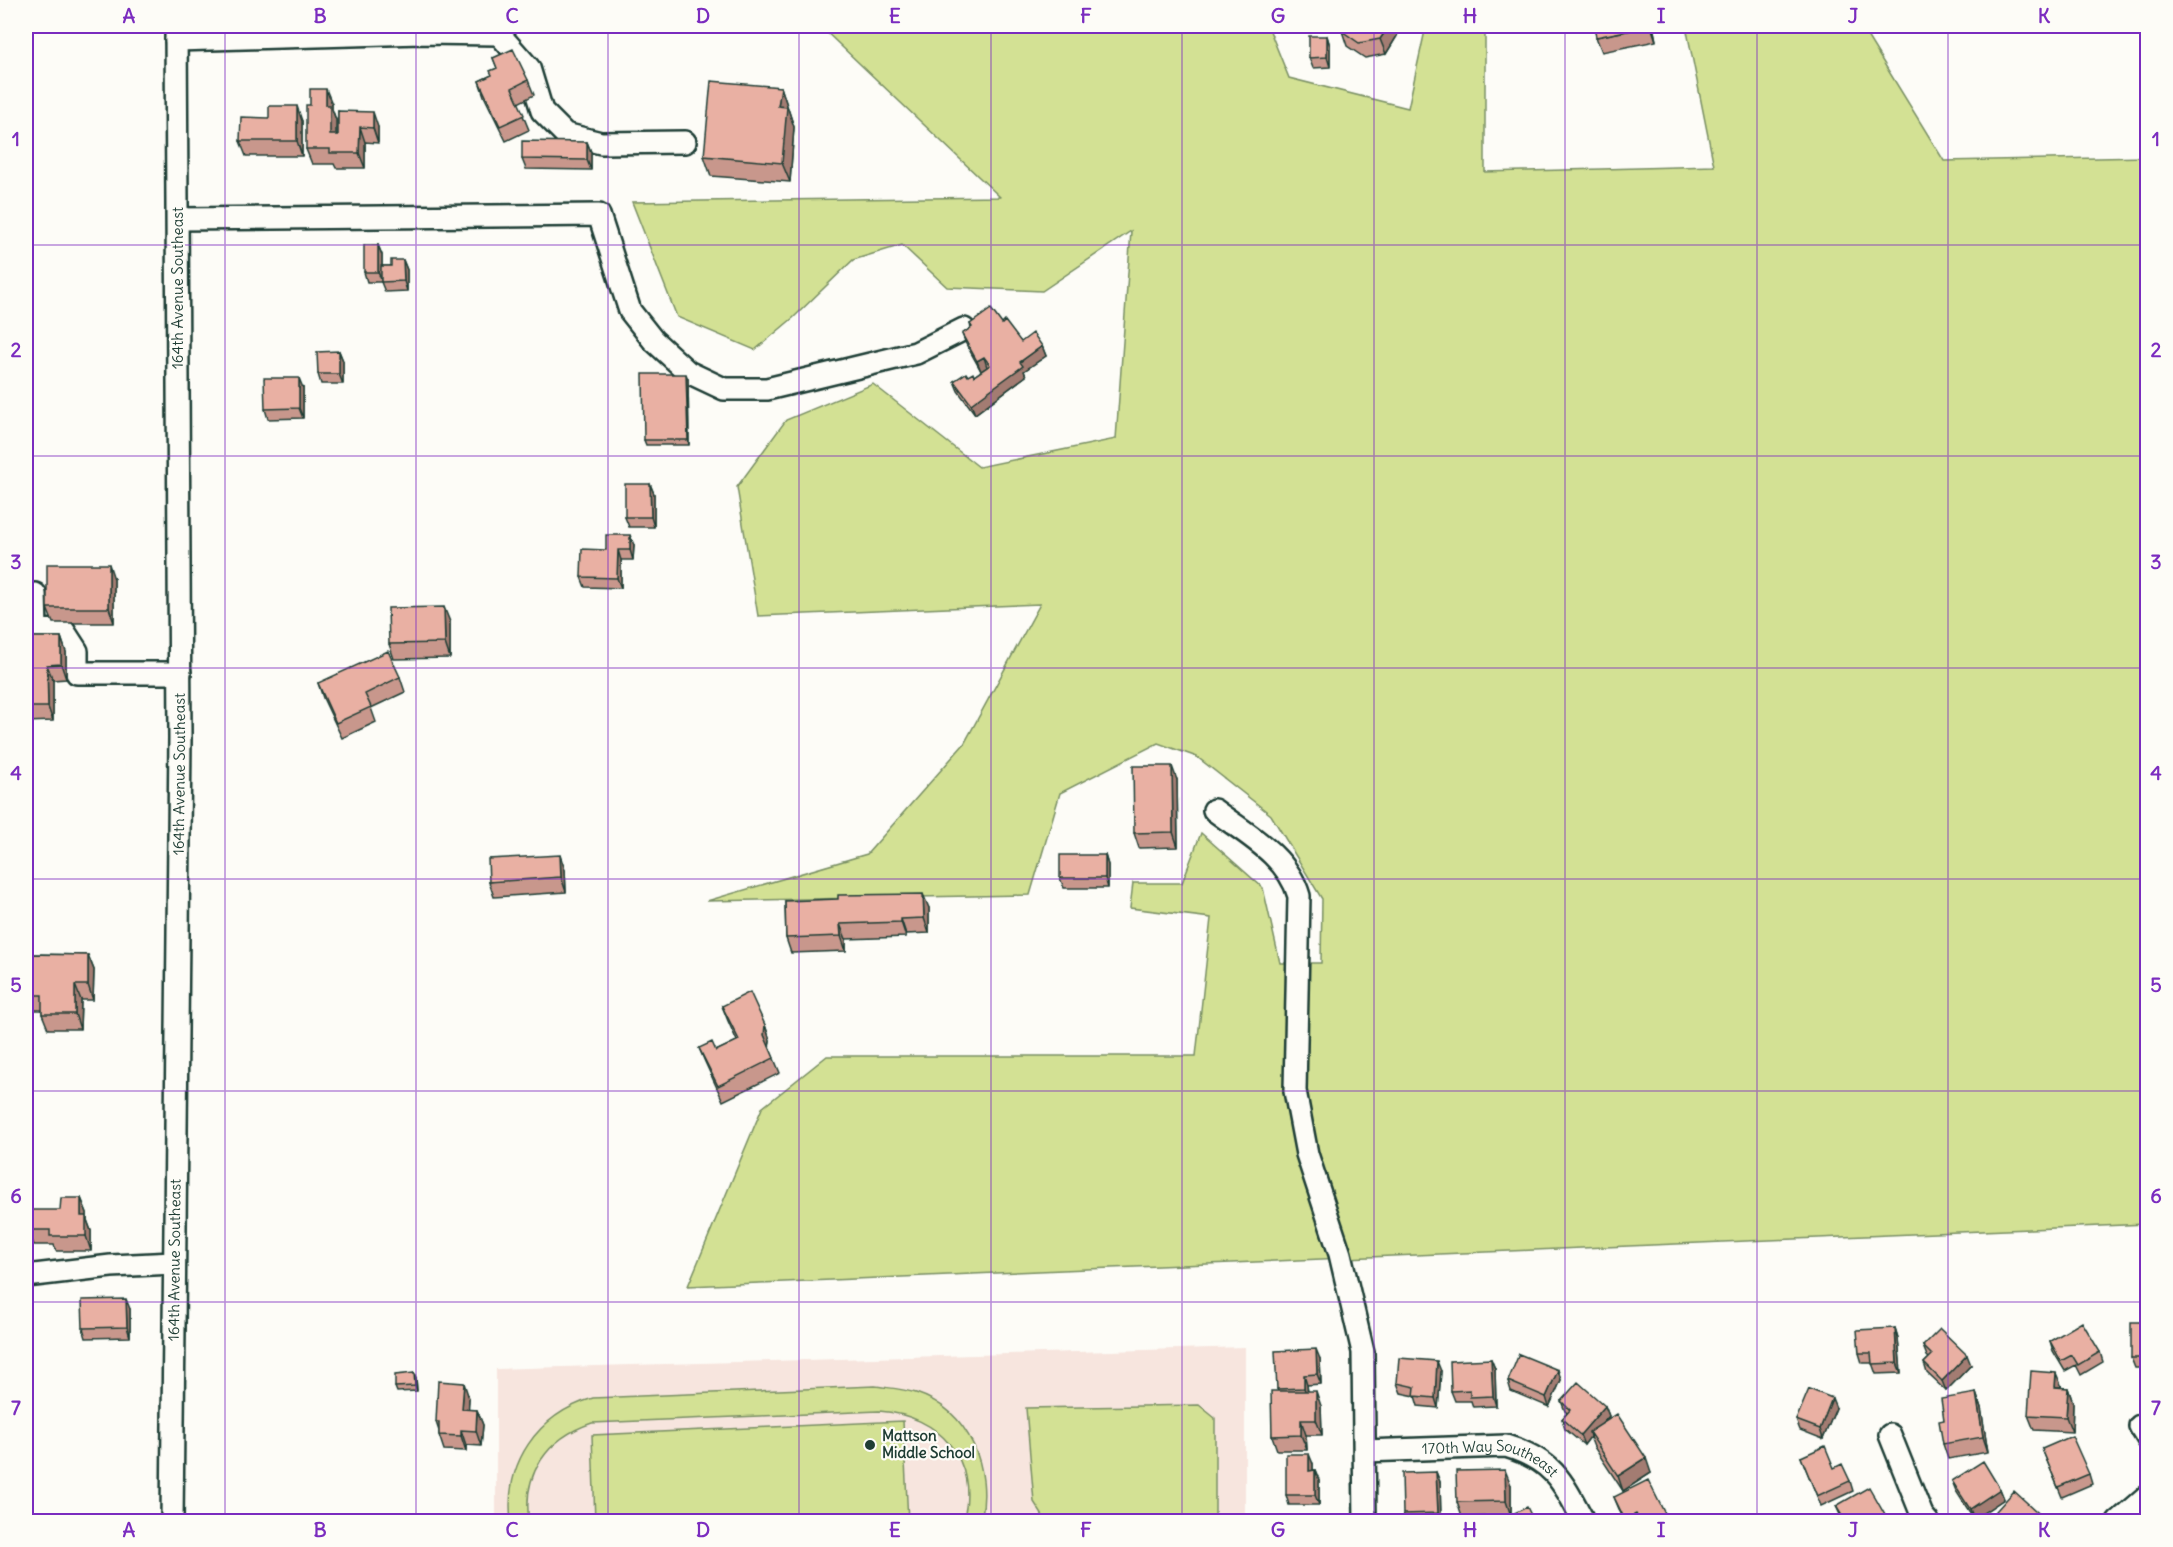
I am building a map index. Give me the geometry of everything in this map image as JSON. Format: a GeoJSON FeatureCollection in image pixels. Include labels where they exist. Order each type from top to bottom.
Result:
{"type":"FeatureCollection","features":[{"type":"Feature","properties":{"kind":"street"},"geometry":{"type":"LineString","coordinates":[[176,33],[499,34],[529,68],[542,111],[564,134],[601,143],[685,142]]}},
{"type":"Feature","properties":{"kind":"street","name":"164th Avenue Southeast"},"geometry":{"type":"LineString","coordinates":[[172,1521],[180,673],[176,33]]}},
{"type":"Feature","properties":{"kind":"street"},"geometry":{"type":"LineString","coordinates":[[178,219],[599,215],[630,311],[653,340],[688,372],[724,389],[767,389],[916,353],[964,329]]}},
{"type":"Feature","properties":{"kind":"street"},"geometry":{"type":"LineString","coordinates":[[35,594],[36,630],[64,631],[77,651],[76,673],[180,673]]}},
{"type":"Feature","properties":{"kind":"street"},"geometry":{"type":"LineString","coordinates":[[1214,810],[1274,856],[1294,879],[1299,896],[1295,1091],[1307,1154],[1340,1254],[1364,1352],[1365,1521]]}},
{"type":"Feature","properties":{"kind":"street"},"geometry":{"type":"LineString","coordinates":[[26,1276],[111,1266],[174,1263]]}},
{"type":"Feature","properties":{"kind":"street"},"geometry":{"type":"LineString","coordinates":[[1890,1435],[1922,1515],[1928,1521]]}},
{"type":"Feature","properties":{"kind":"street","name":"170th Way Southeast"},"geometry":{"type":"LineString","coordinates":[[1365,1451],[1506,1446],[1525,1451],[1551,1468],[1584,1521]]}},
{"type":"Feature","properties":{"kind":"street"},"geometry":{"type":"LineString","coordinates":[[2118,1521],[2148,1496]]}},
{"type":"Feature","properties":{"kind":"shaded area","name":"Mattson Middle School"},"geometry":{"type":"Polygon","coordinates":[[[1245,1347],[1245,1521],[496,1522],[496,1369],[1245,1347]]]}},
{"type":"Feature","properties":{"kind":"green space"},"geometry":{"type":"Polygon","coordinates":[[[820,26],[1268,26],[1289,78],[1408,108],[1426,26],[1485,26],[1485,172],[1714,166],[1686,26],[1861,26],[1944,161],[2147,157],[2147,1224],[688,1286],[762,1108],[827,1056],[1196,1056],[1211,918],[1130,908],[1133,883],[1182,883],[1201,833],[1263,888],[1280,963],[1321,963],[1322,899],[1271,815],[1197,757],[1158,743],[1060,793],[1030,895],[707,901],[867,854],[964,744],[1040,604],[758,616],[737,487],[786,420],[873,384],[979,467],[1116,439],[1131,231],[1042,291],[947,287],[902,245],[853,260],[793,318],[755,350],[677,317],[632,202],[1000,197],[820,26]]]}},
{"type":"Feature","properties":{"kind":"green space"},"geometry":{"type":"Polygon","coordinates":[[[875,1386],[916,1393],[951,1413],[964,1428],[980,1463],[984,1502],[981,1521],[963,1521],[967,1499],[966,1479],[960,1461],[950,1445],[937,1432],[920,1421],[901,1414],[879,1411],[592,1423],[562,1438],[550,1448],[534,1473],[528,1504],[529,1521],[511,1521],[510,1500],[513,1480],[528,1444],[556,1416],[593,1398],[875,1386]]]}},
{"type":"Feature","properties":{"kind":"green space"},"geometry":{"type":"Polygon","coordinates":[[[1199,1405],[1215,1418],[1215,1521],[1046,1521],[1034,1502],[1026,1408],[1199,1405]]]}},
{"type":"Feature","properties":{"kind":"green space"},"geometry":{"type":"Polygon","coordinates":[[[903,1421],[908,1521],[595,1521],[592,1435],[903,1421]]]}},
{"type":"Feature","properties":{"kind":"building"},"geometry":{"type":"Polygon","coordinates":[[[1341,26],[1389,26],[1380,39],[1359,43],[1342,31],[1341,26]]]}},
{"type":"Feature","properties":{"kind":"building"},"geometry":{"type":"Polygon","coordinates":[[[1594,26],[1651,26],[1596,37],[1594,26]]]}},
{"type":"Feature","properties":{"kind":"building"},"geometry":{"type":"Polygon","coordinates":[[[1309,36],[1327,36],[1327,57],[1309,58],[1309,36]]]}},
{"type":"Feature","properties":{"kind":"building"},"geometry":{"type":"Polygon","coordinates":[[[513,49],[528,80],[512,88],[524,115],[500,126],[479,81],[492,75],[490,71],[497,68],[493,58],[513,49]]]}},
{"type":"Feature","properties":{"kind":"building"},"geometry":{"type":"Polygon","coordinates":[[[711,81],[781,87],[778,106],[787,107],[782,163],[704,156],[711,81]]]}},
{"type":"Feature","properties":{"kind":"building"},"geometry":{"type":"Polygon","coordinates":[[[310,89],[326,89],[326,105],[330,105],[330,135],[338,135],[338,111],[373,112],[373,128],[360,127],[359,153],[330,153],[330,149],[306,149],[306,105],[310,105],[310,89]]]}},
{"type":"Feature","properties":{"kind":"building"},"geometry":{"type":"Polygon","coordinates":[[[269,106],[297,106],[297,141],[240,141],[241,117],[269,118],[269,106]]]}},
{"type":"Feature","properties":{"kind":"building"},"geometry":{"type":"Polygon","coordinates":[[[522,141],[587,142],[587,160],[522,159],[522,141]]]}},
{"type":"Feature","properties":{"kind":"building"},"geometry":{"type":"Polygon","coordinates":[[[364,245],[378,245],[378,272],[364,272],[364,245]]]}},
{"type":"Feature","properties":{"kind":"building"},"geometry":{"type":"Polygon","coordinates":[[[391,260],[403,260],[404,281],[381,282],[381,266],[391,266],[391,260]]]}},
{"type":"Feature","properties":{"kind":"building"},"geometry":{"type":"Polygon","coordinates":[[[991,309],[1002,324],[1005,321],[1021,342],[1033,333],[1042,346],[1020,362],[1023,366],[971,404],[954,381],[966,373],[968,376],[973,373],[974,376],[990,365],[984,357],[977,361],[962,334],[972,327],[970,324],[991,309]]]}},
{"type":"Feature","properties":{"kind":"building"},"geometry":{"type":"Polygon","coordinates":[[[339,351],[339,374],[318,374],[317,352],[339,351]]]}},
{"type":"Feature","properties":{"kind":"building"},"geometry":{"type":"Polygon","coordinates":[[[643,374],[686,374],[688,440],[644,440],[643,374]]]}},
{"type":"Feature","properties":{"kind":"building"},"geometry":{"type":"Polygon","coordinates":[[[264,378],[299,378],[299,408],[265,409],[264,378]]]}},
{"type":"Feature","properties":{"kind":"building"},"geometry":{"type":"Polygon","coordinates":[[[625,484],[650,484],[651,517],[625,517],[625,484]]]}},
{"type":"Feature","properties":{"kind":"building"},"geometry":{"type":"Polygon","coordinates":[[[606,535],[630,535],[630,550],[618,550],[617,578],[581,577],[582,549],[606,550],[606,535]]]}},
{"type":"Feature","properties":{"kind":"building"},"geometry":{"type":"Polygon","coordinates":[[[47,564],[109,564],[109,608],[47,608],[47,564]]]}},
{"type":"Feature","properties":{"kind":"building"},"geometry":{"type":"Polygon","coordinates":[[[444,607],[445,643],[389,644],[388,608],[444,607]]]}},
{"type":"Feature","properties":{"kind":"building"},"geometry":{"type":"Polygon","coordinates":[[[26,637],[61,637],[61,664],[47,665],[48,707],[26,707],[26,637]]]}},
{"type":"Feature","properties":{"kind":"building"},"geometry":{"type":"Polygon","coordinates":[[[388,651],[400,677],[365,694],[371,707],[336,723],[318,683],[388,651]]]}},
{"type":"Feature","properties":{"kind":"building"},"geometry":{"type":"Polygon","coordinates":[[[1133,766],[1172,766],[1173,832],[1134,833],[1133,766]]]}},
{"type":"Feature","properties":{"kind":"building"},"geometry":{"type":"Polygon","coordinates":[[[560,855],[561,877],[489,882],[488,859],[560,855]]]}},
{"type":"Feature","properties":{"kind":"building"},"geometry":{"type":"Polygon","coordinates":[[[1060,855],[1105,855],[1105,878],[1060,878],[1060,855]]]}},
{"type":"Feature","properties":{"kind":"building"},"geometry":{"type":"Polygon","coordinates":[[[923,894],[924,918],[901,919],[901,922],[840,924],[841,936],[786,938],[785,901],[838,899],[838,895],[923,894]]]}},
{"type":"Feature","properties":{"kind":"building"},"geometry":{"type":"Polygon","coordinates":[[[26,954],[88,955],[88,985],[75,985],[75,1014],[42,1014],[42,995],[26,995],[26,954]]]}},
{"type":"Feature","properties":{"kind":"building"},"geometry":{"type":"Polygon","coordinates":[[[750,992],[765,1025],[764,1035],[774,1058],[718,1086],[699,1048],[712,1042],[716,1051],[739,1040],[722,1006],[750,992]]]}},
{"type":"Feature","properties":{"kind":"building"},"geometry":{"type":"Polygon","coordinates":[[[61,1198],[81,1198],[81,1216],[86,1216],[86,1236],[50,1236],[50,1230],[28,1230],[29,1210],[60,1210],[61,1198]]]}},
{"type":"Feature","properties":{"kind":"building"},"geometry":{"type":"Polygon","coordinates":[[[126,1299],[127,1327],[83,1328],[82,1300],[126,1299]]]}},
{"type":"Feature","properties":{"kind":"building"},"geometry":{"type":"Polygon","coordinates":[[[2082,1322],[2100,1352],[2078,1365],[2072,1355],[2061,1361],[2050,1341],[2082,1322]]]}},
{"type":"Feature","properties":{"kind":"building"},"geometry":{"type":"Polygon","coordinates":[[[2131,1322],[2148,1322],[2148,1358],[2131,1358],[2131,1322]]]}},
{"type":"Feature","properties":{"kind":"building"},"geometry":{"type":"Polygon","coordinates":[[[1895,1328],[1897,1363],[1872,1364],[1871,1353],[1859,1353],[1857,1330],[1895,1328]]]}},
{"type":"Feature","properties":{"kind":"building"},"geometry":{"type":"Polygon","coordinates":[[[1940,1329],[1967,1355],[1942,1381],[1924,1363],[1932,1355],[1923,1346],[1940,1329]]]}},
{"type":"Feature","properties":{"kind":"building"},"geometry":{"type":"Polygon","coordinates":[[[1316,1349],[1317,1374],[1304,1375],[1304,1388],[1277,1389],[1275,1351],[1316,1349]]]}},
{"type":"Feature","properties":{"kind":"building"},"geometry":{"type":"Polygon","coordinates":[[[1519,1354],[1558,1370],[1546,1397],[1508,1381],[1519,1354]]]}},
{"type":"Feature","properties":{"kind":"building"},"geometry":{"type":"Polygon","coordinates":[[[1399,1358],[1437,1361],[1435,1398],[1414,1396],[1415,1387],[1397,1383],[1399,1358]]]}},
{"type":"Feature","properties":{"kind":"building"},"geometry":{"type":"Polygon","coordinates":[[[1491,1359],[1493,1396],[1470,1397],[1470,1390],[1451,1391],[1450,1361],[1491,1359]]]}},
{"type":"Feature","properties":{"kind":"building"},"geometry":{"type":"Polygon","coordinates":[[[2031,1371],[2056,1373],[2055,1387],[2068,1388],[2066,1417],[2028,1415],[2031,1371]]]}},
{"type":"Feature","properties":{"kind":"building"},"geometry":{"type":"Polygon","coordinates":[[[414,1373],[415,1386],[395,1387],[395,1375],[414,1373]]]}},
{"type":"Feature","properties":{"kind":"building"},"geometry":{"type":"Polygon","coordinates":[[[438,1381],[464,1383],[462,1409],[477,1410],[476,1431],[461,1430],[461,1436],[439,1435],[439,1422],[436,1422],[438,1381]]]}},
{"type":"Feature","properties":{"kind":"building"},"geometry":{"type":"Polygon","coordinates":[[[1578,1382],[1605,1406],[1580,1435],[1562,1419],[1570,1410],[1561,1401],[1578,1382]]]}},
{"type":"Feature","properties":{"kind":"building"},"geometry":{"type":"Polygon","coordinates":[[[1809,1389],[1832,1398],[1820,1429],[1796,1420],[1809,1389]]]}},
{"type":"Feature","properties":{"kind":"building"},"geometry":{"type":"Polygon","coordinates":[[[1271,1391],[1316,1391],[1316,1420],[1301,1420],[1301,1435],[1272,1436],[1271,1391]]]}},
{"type":"Feature","properties":{"kind":"building"},"geometry":{"type":"Polygon","coordinates":[[[1976,1393],[1983,1437],[1943,1444],[1939,1421],[1944,1420],[1941,1399],[1976,1393]]]}},
{"type":"Feature","properties":{"kind":"building"},"geometry":{"type":"Polygon","coordinates":[[[1617,1414],[1646,1458],[1618,1476],[1589,1432],[1617,1414]]]}},
{"type":"Feature","properties":{"kind":"building"},"geometry":{"type":"Polygon","coordinates":[[[2072,1436],[2089,1474],[2058,1487],[2042,1449],[2072,1436]]]}},
{"type":"Feature","properties":{"kind":"building"},"geometry":{"type":"Polygon","coordinates":[[[1825,1446],[1834,1468],[1842,1464],[1850,1481],[1817,1496],[1801,1457],[1825,1446]]]}},
{"type":"Feature","properties":{"kind":"building"},"geometry":{"type":"Polygon","coordinates":[[[1286,1454],[1309,1454],[1309,1471],[1315,1470],[1315,1495],[1286,1495],[1286,1454]]]}},
{"type":"Feature","properties":{"kind":"building"},"geometry":{"type":"Polygon","coordinates":[[[1983,1461],[2000,1489],[1970,1509],[1952,1481],[1983,1461]]]}},
{"type":"Feature","properties":{"kind":"building"},"geometry":{"type":"Polygon","coordinates":[[[1505,1470],[1506,1501],[1457,1502],[1456,1471],[1505,1470]]]}},
{"type":"Feature","properties":{"kind":"building"},"geometry":{"type":"Polygon","coordinates":[[[1436,1472],[1438,1513],[1403,1514],[1402,1473],[1436,1472]]]}},
{"type":"Feature","properties":{"kind":"building"},"geometry":{"type":"Polygon","coordinates":[[[1648,1480],[1665,1514],[1651,1521],[1640,1521],[1636,1514],[1625,1520],[1614,1497],[1648,1480]]]}},
{"type":"Feature","properties":{"kind":"building"},"geometry":{"type":"Polygon","coordinates":[[[1869,1487],[1886,1517],[1877,1521],[1845,1521],[1836,1506],[1869,1487]]]}},
{"type":"Feature","properties":{"kind":"building"},"geometry":{"type":"Polygon","coordinates":[[[2014,1491],[2047,1521],[1988,1520],[2014,1491]]]}},
{"type":"Feature","properties":{"kind":"building"},"geometry":{"type":"Polygon","coordinates":[[[1527,1507],[1534,1521],[1498,1521],[1527,1507]]]}},
{"type":"Feature","properties":{"kind":"building"},"geometry":{"type":"Polygon","coordinates":[[[1300,1518],[1301,1521],[1277,1521],[1277,1519],[1300,1518]]]}},
{"type":"Feature","properties":{"kind":"place","name":"Mattson Middle School"},"geometry":{"type":"Point","coordinates":[870,1445]}}]}
